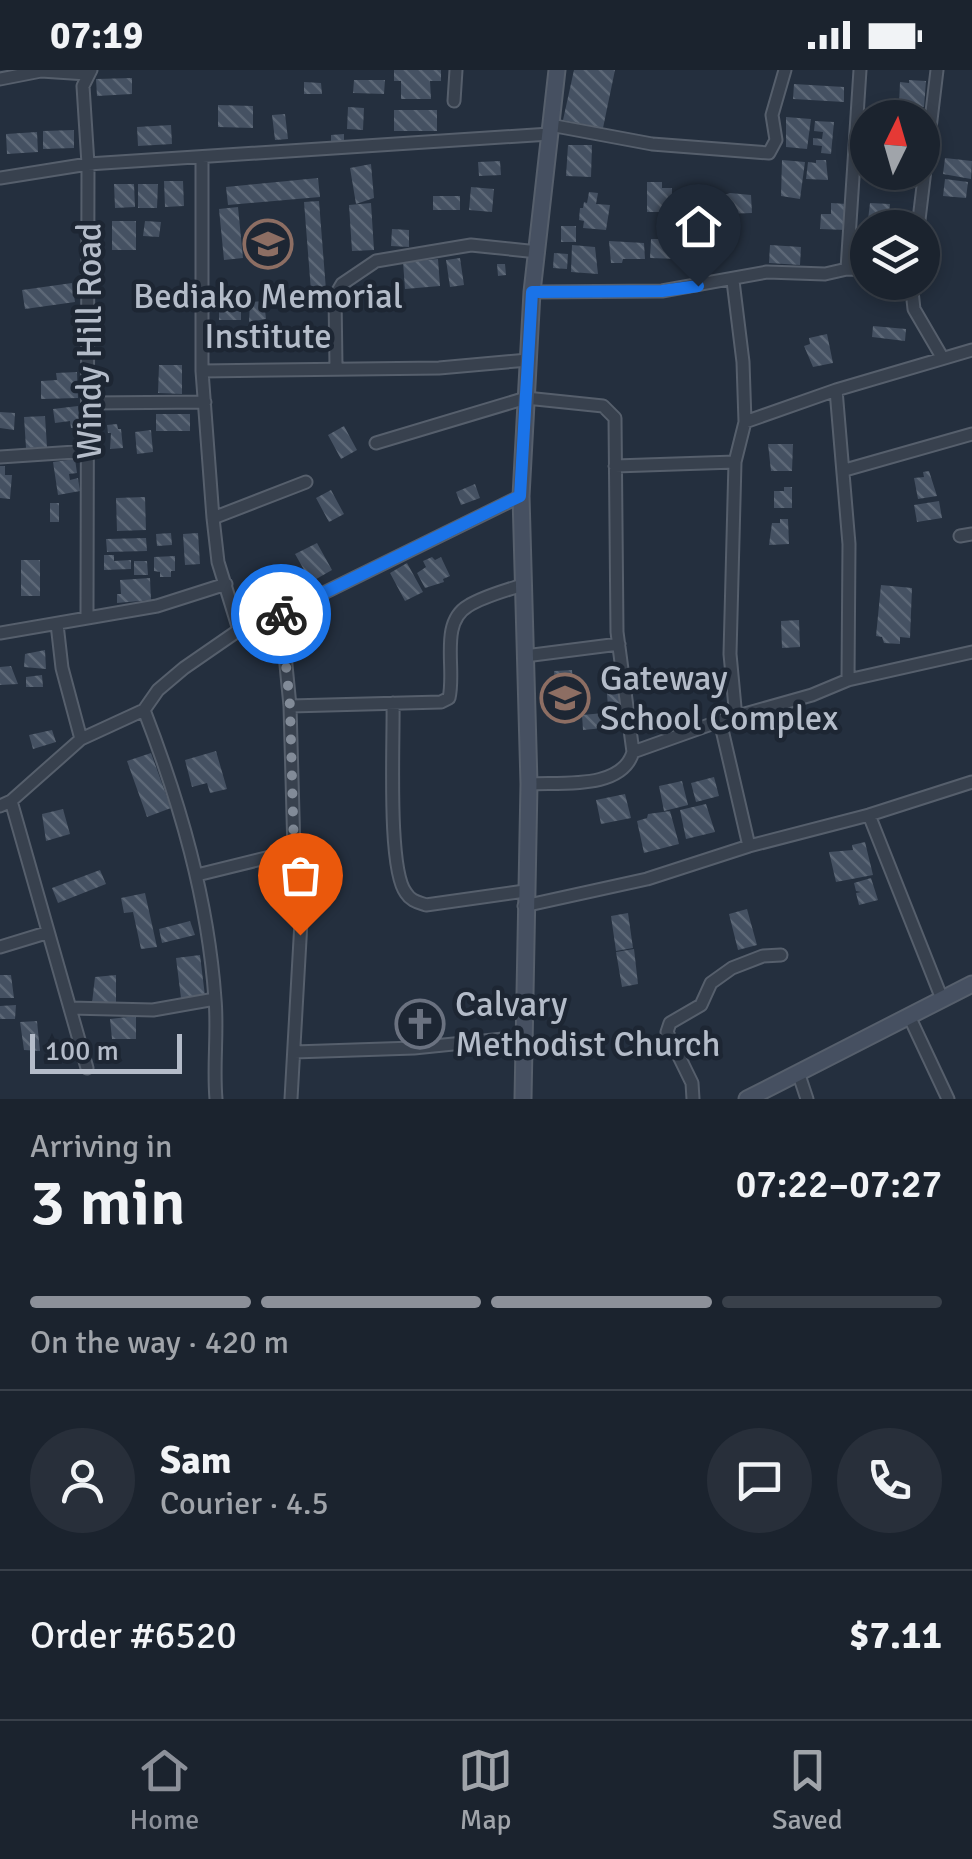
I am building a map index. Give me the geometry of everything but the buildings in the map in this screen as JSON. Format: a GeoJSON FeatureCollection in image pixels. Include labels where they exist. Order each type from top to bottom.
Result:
{"type":"FeatureCollection","features":[{"type":"Feature","properties":{"kind":"street"},"geometry":{"type":"LineString","coordinates":[[454,101],[456,70]]}},
{"type":"Feature","properties":{"kind":"street"},"geometry":{"type":"LineString","coordinates":[[523,1099],[529,784],[520,496],[532,292],[557,70]]}},
{"type":"Feature","properties":{"kind":"street"},"geometry":{"type":"LineString","coordinates":[[0,178],[88,164],[550,130],[648,144],[770,153],[776,140],[772,114],[785,70]]}},
{"type":"Feature","properties":{"kind":"street"},"geometry":{"type":"LineString","coordinates":[[847,269],[860,70]]}},
{"type":"Feature","properties":{"kind":"street"},"geometry":{"type":"LineString","coordinates":[[920,210],[937,70]]}},
{"type":"Feature","properties":{"kind":"street"},"geometry":{"type":"LineString","coordinates":[[0,80],[41,71],[89,72]]}},
{"type":"Feature","properties":{"kind":"street","name":"Windy Hill Road"},"geometry":{"type":"LineString","coordinates":[[87,615],[90,404],[88,164],[83,86],[89,72]]}},
{"type":"Feature","properties":{"kind":"street"},"geometry":{"type":"LineString","coordinates":[[202,158],[202,371],[218,562],[240,630]]}},
{"type":"Feature","properties":{"kind":"street"},"geometry":{"type":"LineString","coordinates":[[336,367],[335,296],[342,284],[376,262],[470,245],[538,252]]}},
{"type":"Feature","properties":{"kind":"street"},"geometry":{"type":"LineString","coordinates":[[532,292],[662,291],[767,272],[825,274],[850,269]]}},
{"type":"Feature","properties":{"kind":"street"},"geometry":{"type":"LineString","coordinates":[[733,281],[743,362],[745,422],[734,462],[730,654],[736,718]]}},
{"type":"Feature","properties":{"kind":"street"},"geometry":{"type":"LineString","coordinates":[[913,300],[914,309],[942,357]]}},
{"type":"Feature","properties":{"kind":"street"},"geometry":{"type":"LineString","coordinates":[[745,422],[972,350]]}},
{"type":"Feature","properties":{"kind":"street"},"geometry":{"type":"LineString","coordinates":[[202,371],[440,368],[528,360]]}},
{"type":"Feature","properties":{"kind":"street"},"geometry":{"type":"LineString","coordinates":[[836,390],[849,544],[848,680]]}},
{"type":"Feature","properties":{"kind":"street"},"geometry":{"type":"LineString","coordinates":[[376,443],[526,398],[603,406],[615,418],[618,644],[632,752],[629,763],[618,774],[602,779],[529,784]]}},
{"type":"Feature","properties":{"kind":"street"},"geometry":{"type":"LineString","coordinates":[[90,404],[205,402]]}},
{"type":"Feature","properties":{"kind":"street"},"geometry":{"type":"LineString","coordinates":[[845,470],[972,434]]}},
{"type":"Feature","properties":{"kind":"street"},"geometry":{"type":"LineString","coordinates":[[0,457],[90,451]]}},
{"type":"Feature","properties":{"kind":"street"},"geometry":{"type":"LineString","coordinates":[[615,466],[734,462]]}},
{"type":"Feature","properties":{"kind":"street"},"geometry":{"type":"LineString","coordinates":[[214,518],[306,482]]}},
{"type":"Feature","properties":{"kind":"street"},"geometry":{"type":"LineString","coordinates":[[87,1068],[5,804],[81,739],[144,710],[158,690],[184,668],[240,630],[281,614],[520,496]]}},
{"type":"Feature","properties":{"kind":"street"},"geometry":{"type":"LineString","coordinates":[[0,632],[157,606],[226,584]]}},
{"type":"Feature","properties":{"kind":"street"},"geometry":{"type":"LineString","coordinates":[[290,706],[442,702],[449,698],[453,682],[451,631],[456,616],[468,606],[522,585]]}},
{"type":"Feature","properties":{"kind":"street"},"geometry":{"type":"LineString","coordinates":[[281,614],[290,706],[294,851],[302,904],[291,1099]]}},
{"type":"Feature","properties":{"kind":"street"},"geometry":{"type":"LineString","coordinates":[[57,624],[62,668],[81,739]]}},
{"type":"Feature","properties":{"kind":"street"},"geometry":{"type":"LineString","coordinates":[[525,656],[618,644]]}},
{"type":"Feature","properties":{"kind":"street"},"geometry":{"type":"LineString","coordinates":[[632,752],[720,720],[812,696],[848,680],[972,652]]}},
{"type":"Feature","properties":{"kind":"street"},"geometry":{"type":"LineString","coordinates":[[394,702],[395,845],[403,891],[412,900],[426,904],[525,898],[647,878],[972,782]]}},
{"type":"Feature","properties":{"kind":"street"},"geometry":{"type":"LineString","coordinates":[[144,710],[174,786],[197,875],[215,998],[216,1099]]}},
{"type":"Feature","properties":{"kind":"street"},"geometry":{"type":"LineString","coordinates":[[720,720],[749,846]]}},
{"type":"Feature","properties":{"kind":"street"},"geometry":{"type":"LineString","coordinates":[[869,815],[942,999]]}},
{"type":"Feature","properties":{"kind":"street"},"geometry":{"type":"LineString","coordinates":[[197,875],[294,851]]}},
{"type":"Feature","properties":{"kind":"street"},"geometry":{"type":"LineString","coordinates":[[0,948],[46,933]]}},
{"type":"Feature","properties":{"kind":"street"},"geometry":{"type":"LineString","coordinates":[[693,1099],[692,1083],[667,1032],[670,1022],[700,1005],[711,983],[732,968],[763,956],[781,956]]}},
{"type":"Feature","properties":{"kind":"street"},"geometry":{"type":"LineString","coordinates":[[747,1099],[972,984]]}},
{"type":"Feature","properties":{"kind":"street"},"geometry":{"type":"LineString","coordinates":[[70,1008],[153,1010],[215,998]]}},
{"type":"Feature","properties":{"kind":"street"},"geometry":{"type":"LineString","coordinates":[[909,1016],[948,1099]]}},
{"type":"Feature","properties":{"kind":"street"},"geometry":{"type":"LineString","coordinates":[[294,1052],[414,1048],[522,1038]]}},
{"type":"Feature","properties":{"kind":"street"},"geometry":{"type":"LineString","coordinates":[[799,1075],[807,1099]]}},
{"type":"Feature","properties":{"kind":"way so far"},"geometry":{"type":"LineString","coordinates":[[281,614],[290,706],[294,851],[302,904],[300,935]]}},
{"type":"Feature","properties":{"kind":"place","name":"Bediako Memorial Institute"},"geometry":{"type":"Point","coordinates":[268,244]}},
{"type":"Feature","properties":{"kind":"place","name":"Gateway School Complex"},"geometry":{"type":"Point","coordinates":[565,698]}},
{"type":"Feature","properties":{"kind":"place","name":"Calvary Methodist Church"},"geometry":{"type":"Point","coordinates":[420,1024]}},
{"type":"Feature","properties":{"kind":"route"},"geometry":{"type":"LineString","coordinates":[[281,614],[520,496],[532,292],[610,293],[698,286]]}}]}
